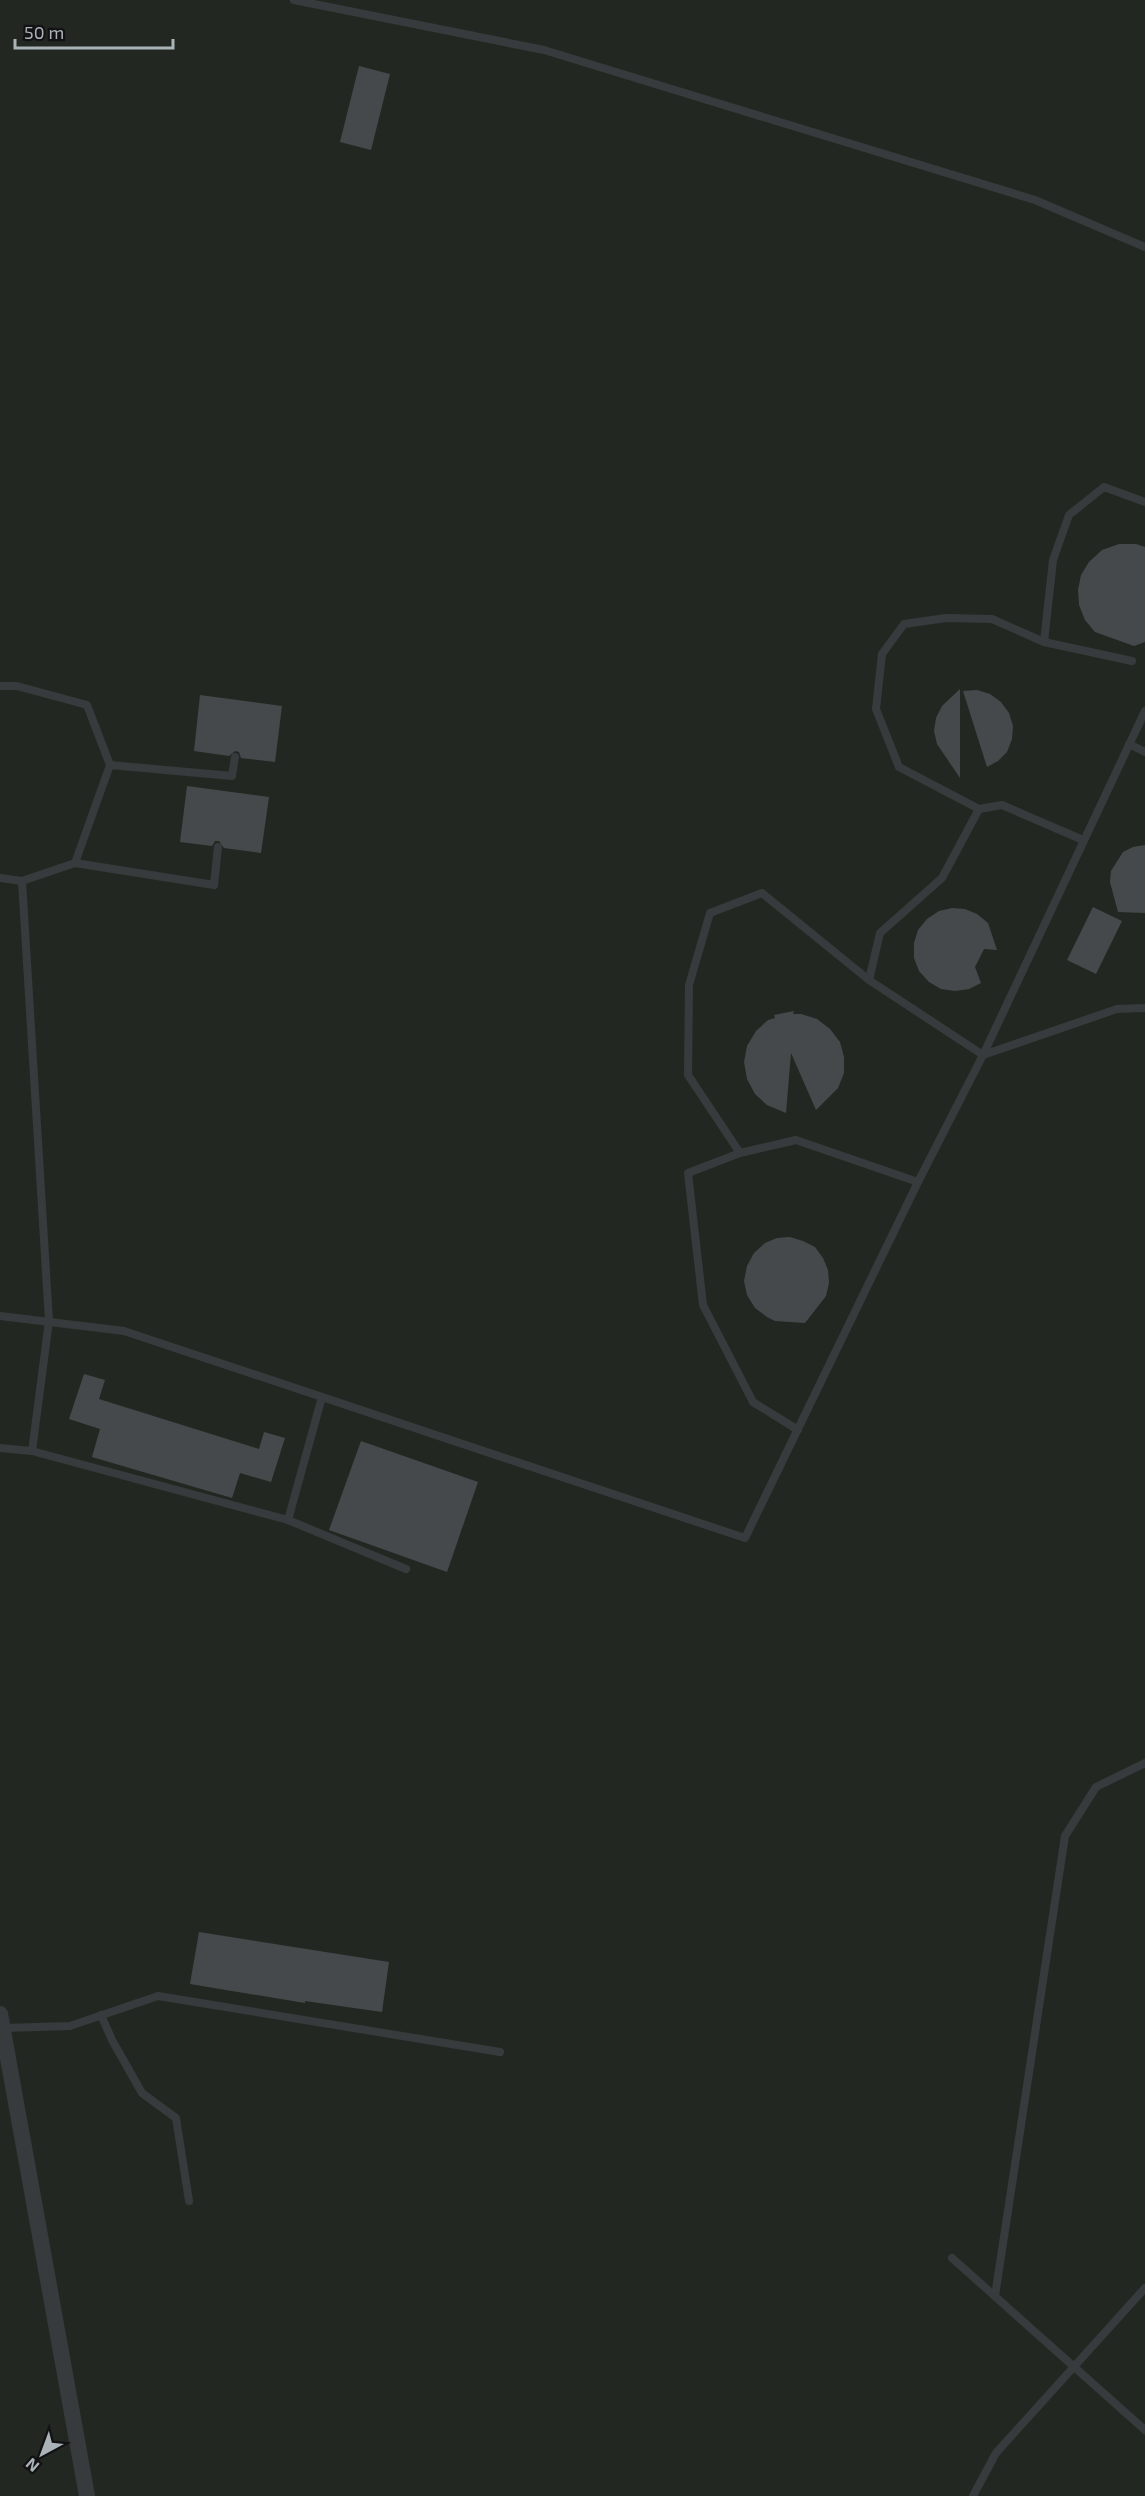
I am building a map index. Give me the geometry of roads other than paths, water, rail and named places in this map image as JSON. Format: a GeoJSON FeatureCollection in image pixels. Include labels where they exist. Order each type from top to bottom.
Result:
{"type":"FeatureCollection","features":[{"type":"Feature","properties":{"kind":"street"},"geometry":{"type":"LineString","coordinates":[[1,2021],[87,2496]]}},
{"type":"Feature","properties":{"kind":"lane"},"geometry":{"type":"LineString","coordinates":[[294,0],[544,50],[1035,200],[1145,247]]}},
{"type":"Feature","properties":{"kind":"lane"},"geometry":{"type":"LineString","coordinates":[[1044,642],[1053,560],[1069,514],[1104,487],[1145,502]]}},
{"type":"Feature","properties":{"kind":"lane"},"geometry":{"type":"LineString","coordinates":[[1083,840],[1002,805],[979,808],[899,767],[876,709],[882,654],[904,624],[946,618],[992,619],[1044,642],[1132,661]]}},
{"type":"Feature","properties":{"kind":"lane"},"geometry":{"type":"LineString","coordinates":[[0,686],[17,686],[87,705],[110,765],[75,863]]}},
{"type":"Feature","properties":{"kind":"lane"},"geometry":{"type":"LineString","coordinates":[[0,1316],[124,1331],[745,1538],[918,1182],[983,1055],[1145,711]]}},
{"type":"Feature","properties":{"kind":"lane"},"geometry":{"type":"LineString","coordinates":[[1129,744],[1145,752]]}},
{"type":"Feature","properties":{"kind":"lane"},"geometry":{"type":"LineString","coordinates":[[110,765],[232,776],[235,757]]}},
{"type":"Feature","properties":{"kind":"lane"},"geometry":{"type":"LineString","coordinates":[[869,980],[880,933],[942,878],[979,808]]}},
{"type":"Feature","properties":{"kind":"lane"},"geometry":{"type":"LineString","coordinates":[[0,878],[22,880],[75,863],[214,885],[218,847]]}},
{"type":"Feature","properties":{"kind":"lane"},"geometry":{"type":"LineString","coordinates":[[22,880],[49,1321],[32,1451]]}},
{"type":"Feature","properties":{"kind":"lane"},"geometry":{"type":"LineString","coordinates":[[740,1154],[688,1075],[689,985],[710,914],[762,893],[869,980],[983,1055]]}},
{"type":"Feature","properties":{"kind":"lane"},"geometry":{"type":"LineString","coordinates":[[983,1055],[1117,1009],[1145,1008]]}},
{"type":"Feature","properties":{"kind":"lane"},"geometry":{"type":"LineString","coordinates":[[798,1430],[753,1402],[703,1305],[688,1173],[740,1154],[796,1140],[918,1182]]}},
{"type":"Feature","properties":{"kind":"lane"},"geometry":{"type":"LineString","coordinates":[[288,1520],[322,1397]]}},
{"type":"Feature","properties":{"kind":"lane"},"geometry":{"type":"LineString","coordinates":[[0,1448],[32,1451],[288,1520],[406,1569]]}},
{"type":"Feature","properties":{"kind":"lane"},"geometry":{"type":"LineString","coordinates":[[995,2296],[1065,1836],[1096,1787],[1145,1763]]}},
{"type":"Feature","properties":{"kind":"lane"},"geometry":{"type":"LineString","coordinates":[[1,2021],[70,2026],[158,1996],[500,2052]]}},
{"type":"Feature","properties":{"kind":"lane"},"geometry":{"type":"LineString","coordinates":[[102,2015],[112,2040],[142,2092],[176,2118],[189,2201]]}},
{"type":"Feature","properties":{"kind":"lane"},"geometry":{"type":"LineString","coordinates":[[952,2258],[1145,2430]]}},
{"type":"Feature","properties":{"kind":"lane"},"geometry":{"type":"LineString","coordinates":[[973,2496],[996,2453],[1145,2288]]}}]}
